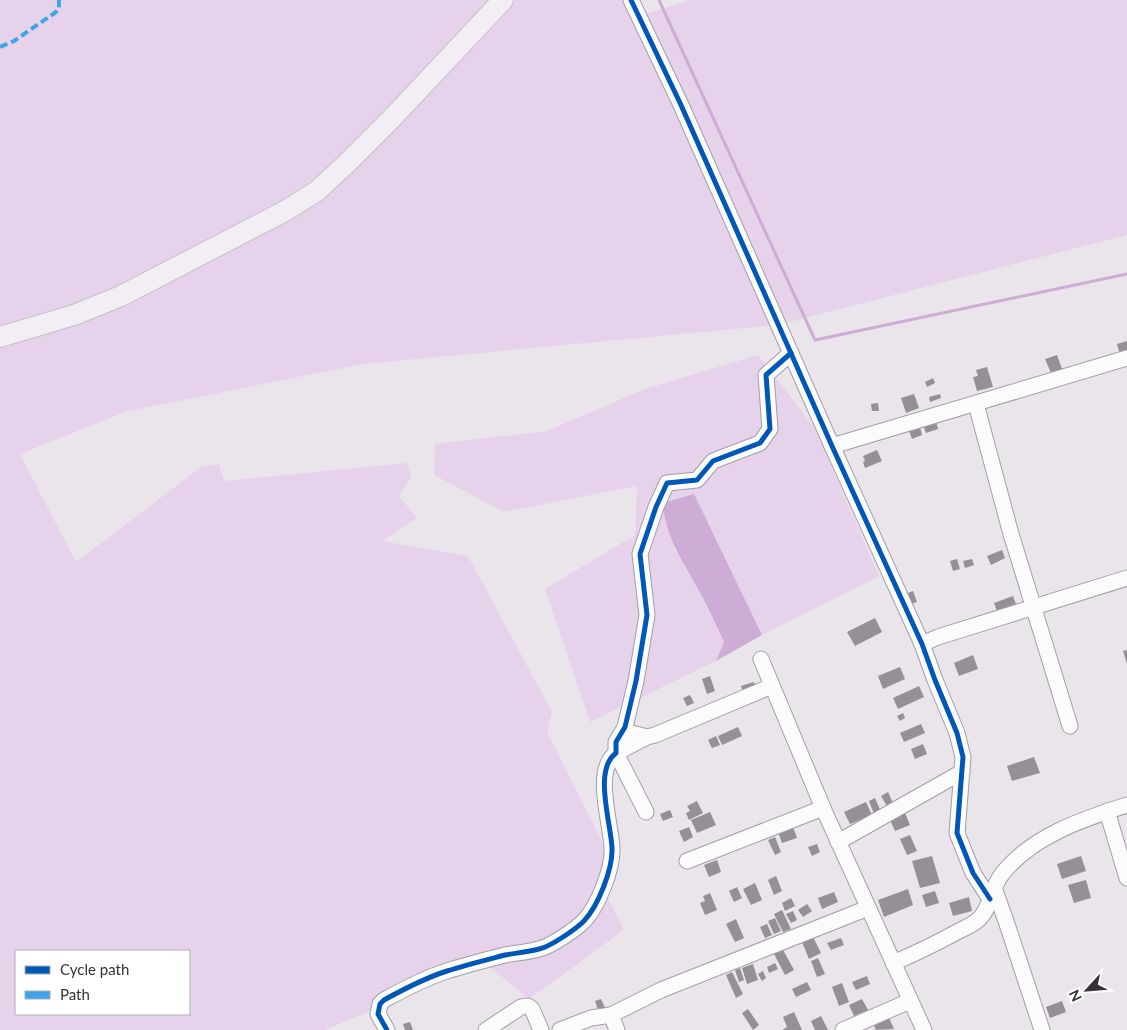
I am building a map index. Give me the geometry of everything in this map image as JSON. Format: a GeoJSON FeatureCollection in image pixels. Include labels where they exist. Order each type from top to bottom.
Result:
{"type":"FeatureCollection","features":[{"type":"Feature","properties":{"kind":"main road"},"geometry":{"type":"LineString","coordinates":[[0,337],[74,315],[121,296],[285,211],[317,190],[394,116],[503,0]]}},
{"type":"Feature","properties":{"kind":"street"},"geometry":{"type":"LineString","coordinates":[[631,0],[681,105],[922,644],[957,733],[963,757],[958,833],[973,873],[992,893],[1009,930],[1042,1030]]}},
{"type":"Feature","properties":{"kind":"street"},"geometry":{"type":"LineString","coordinates":[[646,812],[616,754],[616,742],[624,731],[636,681],[647,615],[640,554],[656,506],[667,483],[697,480],[713,461],[760,443],[770,429],[766,375],[791,354]]}},
{"type":"Feature","properties":{"kind":"street"},"geometry":{"type":"LineString","coordinates":[[832,446],[1127,358]]}},
{"type":"Feature","properties":{"kind":"street"},"geometry":{"type":"LineString","coordinates":[[976,404],[1011,534],[1070,726]]}},
{"type":"Feature","properties":{"kind":"street"},"geometry":{"type":"LineString","coordinates":[[922,644],[938,637],[1127,578]]}},
{"type":"Feature","properties":{"kind":"street"},"geometry":{"type":"LineString","coordinates":[[761,658],[823,808],[924,1030]]}},
{"type":"Feature","properties":{"kind":"street"},"geometry":{"type":"LineString","coordinates":[[387,1030],[378,1014],[380,1004],[384,1000],[446,972],[508,955],[541,949],[558,941],[584,921],[607,881],[612,849],[606,810],[605,766],[611,757],[647,737],[772,686]]}},
{"type":"Feature","properties":{"kind":"street"},"geometry":{"type":"LineString","coordinates":[[624,731],[647,737]]}},
{"type":"Feature","properties":{"kind":"street"},"geometry":{"type":"LineString","coordinates":[[838,842],[962,772]]}},
{"type":"Feature","properties":{"kind":"street"},"geometry":{"type":"LineString","coordinates":[[893,963],[915,954],[976,922],[985,914],[992,893],[1002,874],[1024,852],[1076,823],[1127,805]]}},
{"type":"Feature","properties":{"kind":"street"},"geometry":{"type":"LineString","coordinates":[[687,861],[823,808]]}},
{"type":"Feature","properties":{"kind":"street"},"geometry":{"type":"LineString","coordinates":[[1107,811],[1127,878]]}},
{"type":"Feature","properties":{"kind":"street"},"geometry":{"type":"LineString","coordinates":[[560,1030],[591,1018],[610,1015],[661,990],[868,908]]}},
{"type":"Feature","properties":{"kind":"street"},"geometry":{"type":"LineString","coordinates":[[843,1030],[910,1001]]}},
{"type":"Feature","properties":{"kind":"street"},"geometry":{"type":"LineString","coordinates":[[487,1030],[521,1007],[528,1006],[532,1009],[541,1030]]}},
{"type":"Feature","properties":{"kind":"street"},"geometry":{"type":"LineString","coordinates":[[610,1015],[617,1030]]}},
{"type":"Feature","properties":{"kind":"shaded area"},"geometry":{"type":"Polygon","coordinates":[[[0,0],[631,0],[639,16],[691,0],[1127,0],[1127,235],[778,325],[363,364],[128,411],[20,454],[76,562],[201,467],[219,464],[224,481],[407,463],[411,477],[399,496],[417,518],[382,541],[468,556],[552,712],[547,731],[607,852],[598,878],[624,930],[529,999],[484,962],[325,1030],[0,1030],[0,0]]]}},
{"type":"Feature","properties":{"kind":"shaded area"},"geometry":{"type":"Polygon","coordinates":[[[758,355],[814,427],[879,576],[762,635],[694,495],[674,547],[699,591],[724,642],[716,661],[590,722],[545,589],[635,535],[637,486],[504,512],[434,475],[435,444],[547,431],[645,389],[758,355]]]}},
{"type":"Feature","properties":{"kind":"shaded area"},"geometry":{"type":"Polygon","coordinates":[[[694,494],[762,635],[716,661],[724,642],[671,538],[664,515],[663,503],[694,494]]]}},
{"type":"Feature","properties":{"kind":"building"},"geometry":{"type":"Polygon","coordinates":[[[1127,341],[1127,356],[1121,358],[1117,344],[1127,341]]]}},
{"type":"Feature","properties":{"kind":"building"},"geometry":{"type":"Polygon","coordinates":[[[1057,355],[1062,369],[1051,373],[1045,359],[1057,355]]]}},
{"type":"Feature","properties":{"kind":"building"},"geometry":{"type":"Polygon","coordinates":[[[987,367],[993,387],[977,391],[973,377],[978,376],[976,370],[987,367]]]}},
{"type":"Feature","properties":{"kind":"building"},"geometry":{"type":"Polygon","coordinates":[[[933,378],[935,383],[927,387],[925,382],[933,378]]]}},
{"type":"Feature","properties":{"kind":"building"},"geometry":{"type":"Polygon","coordinates":[[[914,394],[919,408],[906,413],[901,398],[914,394]]]}},
{"type":"Feature","properties":{"kind":"building"},"geometry":{"type":"Polygon","coordinates":[[[940,394],[941,398],[930,402],[929,397],[940,394]]]}},
{"type":"Feature","properties":{"kind":"building"},"geometry":{"type":"Polygon","coordinates":[[[878,403],[879,411],[872,411],[871,404],[878,403]]]}},
{"type":"Feature","properties":{"kind":"building"},"geometry":{"type":"Polygon","coordinates":[[[936,421],[938,429],[926,433],[923,425],[936,421]]]}},
{"type":"Feature","properties":{"kind":"building"},"geometry":{"type":"Polygon","coordinates":[[[920,427],[922,435],[912,439],[909,431],[920,427]]]}},
{"type":"Feature","properties":{"kind":"building"},"geometry":{"type":"Polygon","coordinates":[[[877,450],[882,461],[865,468],[863,456],[877,450]]]}},
{"type":"Feature","properties":{"kind":"building"},"geometry":{"type":"Polygon","coordinates":[[[1002,550],[1005,558],[991,565],[987,556],[1002,550]]]}},
{"type":"Feature","properties":{"kind":"building"},"geometry":{"type":"Polygon","coordinates":[[[957,559],[960,569],[953,571],[950,561],[957,559]]]}},
{"type":"Feature","properties":{"kind":"building"},"geometry":{"type":"Polygon","coordinates":[[[972,559],[974,565],[965,568],[963,561],[972,559]]]}},
{"type":"Feature","properties":{"kind":"building"},"geometry":{"type":"Polygon","coordinates":[[[913,591],[917,602],[911,604],[908,593],[913,591]]]}},
{"type":"Feature","properties":{"kind":"building"},"geometry":{"type":"Polygon","coordinates":[[[1013,596],[1016,604],[997,611],[994,603],[1013,596]]]}},
{"type":"Feature","properties":{"kind":"building"},"geometry":{"type":"Polygon","coordinates":[[[875,618],[882,632],[855,646],[847,632],[875,618]]]}},
{"type":"Feature","properties":{"kind":"building"},"geometry":{"type":"Polygon","coordinates":[[[1127,650],[1127,664],[1123,651],[1127,650]]]}},
{"type":"Feature","properties":{"kind":"building"},"geometry":{"type":"Polygon","coordinates":[[[973,655],[978,669],[959,676],[954,663],[973,655]]]}},
{"type":"Feature","properties":{"kind":"building"},"geometry":{"type":"Polygon","coordinates":[[[900,667],[905,679],[883,689],[878,676],[900,667]]]}},
{"type":"Feature","properties":{"kind":"building"},"geometry":{"type":"Polygon","coordinates":[[[710,676],[715,691],[707,694],[702,679],[710,676]]]}},
{"type":"Feature","properties":{"kind":"building"},"geometry":{"type":"Polygon","coordinates":[[[754,682],[757,690],[744,695],[741,686],[754,682]]]}},
{"type":"Feature","properties":{"kind":"building"},"geometry":{"type":"Polygon","coordinates":[[[919,686],[924,697],[898,709],[893,698],[919,686]]]}},
{"type":"Feature","properties":{"kind":"building"},"geometry":{"type":"Polygon","coordinates":[[[690,695],[694,703],[687,706],[683,698],[690,695]]]}},
{"type":"Feature","properties":{"kind":"building"},"geometry":{"type":"Polygon","coordinates":[[[903,713],[905,718],[900,721],[897,716],[903,713]]]}},
{"type":"Feature","properties":{"kind":"building"},"geometry":{"type":"Polygon","coordinates":[[[921,724],[925,733],[904,742],[900,733],[921,724]]]}},
{"type":"Feature","properties":{"kind":"building"},"geometry":{"type":"Polygon","coordinates":[[[738,727],[742,736],[722,745],[718,736],[738,727]]]}},
{"type":"Feature","properties":{"kind":"building"},"geometry":{"type":"Polygon","coordinates":[[[716,736],[720,745],[712,748],[708,740],[716,736]]]}},
{"type":"Feature","properties":{"kind":"building"},"geometry":{"type":"Polygon","coordinates":[[[923,744],[927,754],[915,759],[911,749],[923,744]]]}},
{"type":"Feature","properties":{"kind":"building"},"geometry":{"type":"Polygon","coordinates":[[[1034,757],[1040,773],[1012,781],[1007,766],[1034,757]]]}},
{"type":"Feature","properties":{"kind":"building"},"geometry":{"type":"Polygon","coordinates":[[[888,792],[893,803],[887,806],[881,796],[888,792]]]}},
{"type":"Feature","properties":{"kind":"building"},"geometry":{"type":"Polygon","coordinates":[[[875,798],[881,812],[874,814],[869,801],[875,798]]]}},
{"type":"Feature","properties":{"kind":"building"},"geometry":{"type":"Polygon","coordinates":[[[697,801],[703,813],[689,820],[686,813],[690,811],[687,806],[697,801]]]}},
{"type":"Feature","properties":{"kind":"building"},"geometry":{"type":"Polygon","coordinates":[[[866,802],[872,815],[850,824],[844,812],[866,802]]]}},
{"type":"Feature","properties":{"kind":"building"},"geometry":{"type":"Polygon","coordinates":[[[670,810],[673,817],[663,821],[660,814],[670,810]]]}},
{"type":"Feature","properties":{"kind":"building"},"geometry":{"type":"Polygon","coordinates":[[[710,812],[716,825],[697,833],[691,820],[710,812]]]}},
{"type":"Feature","properties":{"kind":"building"},"geometry":{"type":"Polygon","coordinates":[[[905,813],[910,825],[895,831],[890,820],[905,813]]]}},
{"type":"Feature","properties":{"kind":"building"},"geometry":{"type":"Polygon","coordinates":[[[792,824],[797,838],[782,843],[777,829],[792,824]]]}},
{"type":"Feature","properties":{"kind":"building"},"geometry":{"type":"Polygon","coordinates":[[[689,827],[693,837],[684,842],[679,831],[689,827]]]}},
{"type":"Feature","properties":{"kind":"building"},"geometry":{"type":"Polygon","coordinates":[[[910,835],[917,851],[907,855],[900,839],[910,835]]]}},
{"type":"Feature","properties":{"kind":"building"},"geometry":{"type":"Polygon","coordinates":[[[775,837],[781,852],[775,855],[768,840],[775,837]]]}},
{"type":"Feature","properties":{"kind":"building"},"geometry":{"type":"Polygon","coordinates":[[[817,844],[820,852],[812,856],[808,847],[817,844]]]}},
{"type":"Feature","properties":{"kind":"building"},"geometry":{"type":"Polygon","coordinates":[[[932,856],[940,883],[920,888],[912,861],[932,856]]]}},
{"type":"Feature","properties":{"kind":"building"},"geometry":{"type":"Polygon","coordinates":[[[1081,856],[1086,871],[1062,879],[1057,864],[1081,856]]]}},
{"type":"Feature","properties":{"kind":"building"},"geometry":{"type":"Polygon","coordinates":[[[717,860],[721,872],[709,877],[704,865],[717,860]]]}},
{"type":"Feature","properties":{"kind":"building"},"geometry":{"type":"Polygon","coordinates":[[[776,876],[782,891],[774,895],[768,880],[776,876]]]}},
{"type":"Feature","properties":{"kind":"building"},"geometry":{"type":"Polygon","coordinates":[[[1086,880],[1091,898],[1074,903],[1068,885],[1086,880]]]}},
{"type":"Feature","properties":{"kind":"building"},"geometry":{"type":"Polygon","coordinates":[[[755,883],[762,900],[751,905],[743,889],[755,883]]]}},
{"type":"Feature","properties":{"kind":"building"},"geometry":{"type":"Polygon","coordinates":[[[737,887],[742,898],[734,902],[729,891],[737,887]]]}},
{"type":"Feature","properties":{"kind":"building"},"geometry":{"type":"Polygon","coordinates":[[[908,889],[913,905],[884,917],[878,900],[908,889]]]}},
{"type":"Feature","properties":{"kind":"building"},"geometry":{"type":"Polygon","coordinates":[[[935,891],[939,903],[926,907],[922,895],[935,891]]]}},
{"type":"Feature","properties":{"kind":"building"},"geometry":{"type":"Polygon","coordinates":[[[834,892],[838,902],[822,909],[818,898],[834,892]]]}},
{"type":"Feature","properties":{"kind":"building"},"geometry":{"type":"Polygon","coordinates":[[[710,893],[717,910],[705,915],[700,903],[705,901],[703,896],[710,893]]]}},
{"type":"Feature","properties":{"kind":"building"},"geometry":{"type":"Polygon","coordinates":[[[969,897],[972,911],[953,916],[949,903],[969,897]]]}},
{"type":"Feature","properties":{"kind":"building"},"geometry":{"type":"Polygon","coordinates":[[[791,898],[795,906],[785,911],[782,903],[791,898]]]}},
{"type":"Feature","properties":{"kind":"building"},"geometry":{"type":"Polygon","coordinates":[[[807,904],[812,911],[803,917],[798,910],[807,904]]]}},
{"type":"Feature","properties":{"kind":"building"},"geometry":{"type":"Polygon","coordinates":[[[782,910],[791,929],[783,932],[774,914],[782,910]]]}},
{"type":"Feature","properties":{"kind":"building"},"geometry":{"type":"Polygon","coordinates":[[[793,911],[797,920],[791,923],[786,914],[793,911]]]}},
{"type":"Feature","properties":{"kind":"building"},"geometry":{"type":"Polygon","coordinates":[[[775,918],[781,931],[774,934],[768,921],[775,918]]]}},
{"type":"Feature","properties":{"kind":"building"},"geometry":{"type":"Polygon","coordinates":[[[736,919],[744,938],[735,942],[726,924],[736,919]]]}},
{"type":"Feature","properties":{"kind":"building"},"geometry":{"type":"Polygon","coordinates":[[[767,924],[772,935],[765,938],[760,927],[767,924]]]}},
{"type":"Feature","properties":{"kind":"building"},"geometry":{"type":"Polygon","coordinates":[[[813,937],[821,953],[809,959],[802,942],[813,937]]]}},
{"type":"Feature","properties":{"kind":"building"},"geometry":{"type":"Polygon","coordinates":[[[841,938],[844,945],[831,950],[827,943],[841,938]]]}},
{"type":"Feature","properties":{"kind":"building"},"geometry":{"type":"Polygon","coordinates":[[[782,948],[794,970],[785,975],[773,952],[782,948]]]}},
{"type":"Feature","properties":{"kind":"building"},"geometry":{"type":"Polygon","coordinates":[[[818,958],[825,974],[817,977],[811,961],[818,958]]]}},
{"type":"Feature","properties":{"kind":"building"},"geometry":{"type":"Polygon","coordinates":[[[775,963],[778,969],[769,973],[767,967],[775,963]]]}},
{"type":"Feature","properties":{"kind":"building"},"geometry":{"type":"Polygon","coordinates":[[[753,964],[758,980],[747,984],[742,968],[753,964]]]}},
{"type":"Feature","properties":{"kind":"building"},"geometry":{"type":"Polygon","coordinates":[[[740,968],[744,980],[739,982],[735,970],[740,968]]]}},
{"type":"Feature","properties":{"kind":"building"},"geometry":{"type":"Polygon","coordinates":[[[763,971],[766,978],[762,981],[758,974],[763,971]]]}},
{"type":"Feature","properties":{"kind":"building"},"geometry":{"type":"Polygon","coordinates":[[[732,972],[743,994],[736,998],[726,975],[732,972]]]}},
{"type":"Feature","properties":{"kind":"building"},"geometry":{"type":"Polygon","coordinates":[[[867,976],[870,984],[856,990],[852,982],[867,976]]]}},
{"type":"Feature","properties":{"kind":"building"},"geometry":{"type":"Polygon","coordinates":[[[807,982],[811,990],[796,997],[792,989],[807,982]]]}},
{"type":"Feature","properties":{"kind":"building"},"geometry":{"type":"Polygon","coordinates":[[[842,983],[849,1002],[839,1006],[832,987],[842,983]]]}},
{"type":"Feature","properties":{"kind":"building"},"geometry":{"type":"Polygon","coordinates":[[[601,999],[606,1010],[599,1013],[595,1001],[601,999]]]}},
{"type":"Feature","properties":{"kind":"building"},"geometry":{"type":"Polygon","coordinates":[[[862,999],[868,1010],[854,1016],[849,1005],[862,999]]]}},
{"type":"Feature","properties":{"kind":"building"},"geometry":{"type":"Polygon","coordinates":[[[1062,1001],[1066,1012],[1050,1018],[1046,1007],[1062,1001]]]}},
{"type":"Feature","properties":{"kind":"building"},"geometry":{"type":"Polygon","coordinates":[[[748,1009],[759,1025],[753,1030],[742,1013],[748,1009]]]}},
{"type":"Feature","properties":{"kind":"building"},"geometry":{"type":"Polygon","coordinates":[[[794,1012],[802,1030],[782,1030],[787,1027],[783,1017],[794,1012]]]}},
{"type":"Feature","properties":{"kind":"building"},"geometry":{"type":"Polygon","coordinates":[[[821,1016],[828,1030],[815,1030],[811,1021],[821,1016]]]}},
{"type":"Feature","properties":{"kind":"building"},"geometry":{"type":"Polygon","coordinates":[[[889,1018],[894,1029],[876,1030],[874,1026],[889,1018]]]}},
{"type":"Feature","properties":{"kind":"building"},"geometry":{"type":"Polygon","coordinates":[[[410,1022],[413,1030],[405,1030],[403,1024],[410,1022]]]}},
{"type":"Feature","properties":{"kind":"waterway"},"geometry":{"type":"LineString","coordinates":[[659,0],[815,340],[1127,274]]}},
{"type":"Feature","properties":{"kind":"marked path"},"geometry":{"type":"LineString","coordinates":[[0,47],[14,41],[56,12],[59,8],[59,0]]}},
{"type":"Feature","properties":{"kind":"cycle path"},"geometry":{"type":"LineString","coordinates":[[631,0],[681,105],[922,644],[957,733],[963,757],[957,833],[973,873],[990,899]]}},
{"type":"Feature","properties":{"kind":"cycle path"},"geometry":{"type":"LineString","coordinates":[[387,1030],[378,1014],[380,1004],[384,1000],[423,980],[447,971],[505,955],[544,948],[563,937],[584,921],[594,906],[604,887],[612,857],[604,784],[609,761],[616,753],[616,742],[625,727],[636,681],[647,615],[640,554],[656,507],[667,483],[697,480],[713,461],[760,443],[770,429],[766,375],[791,353]]}}]}
